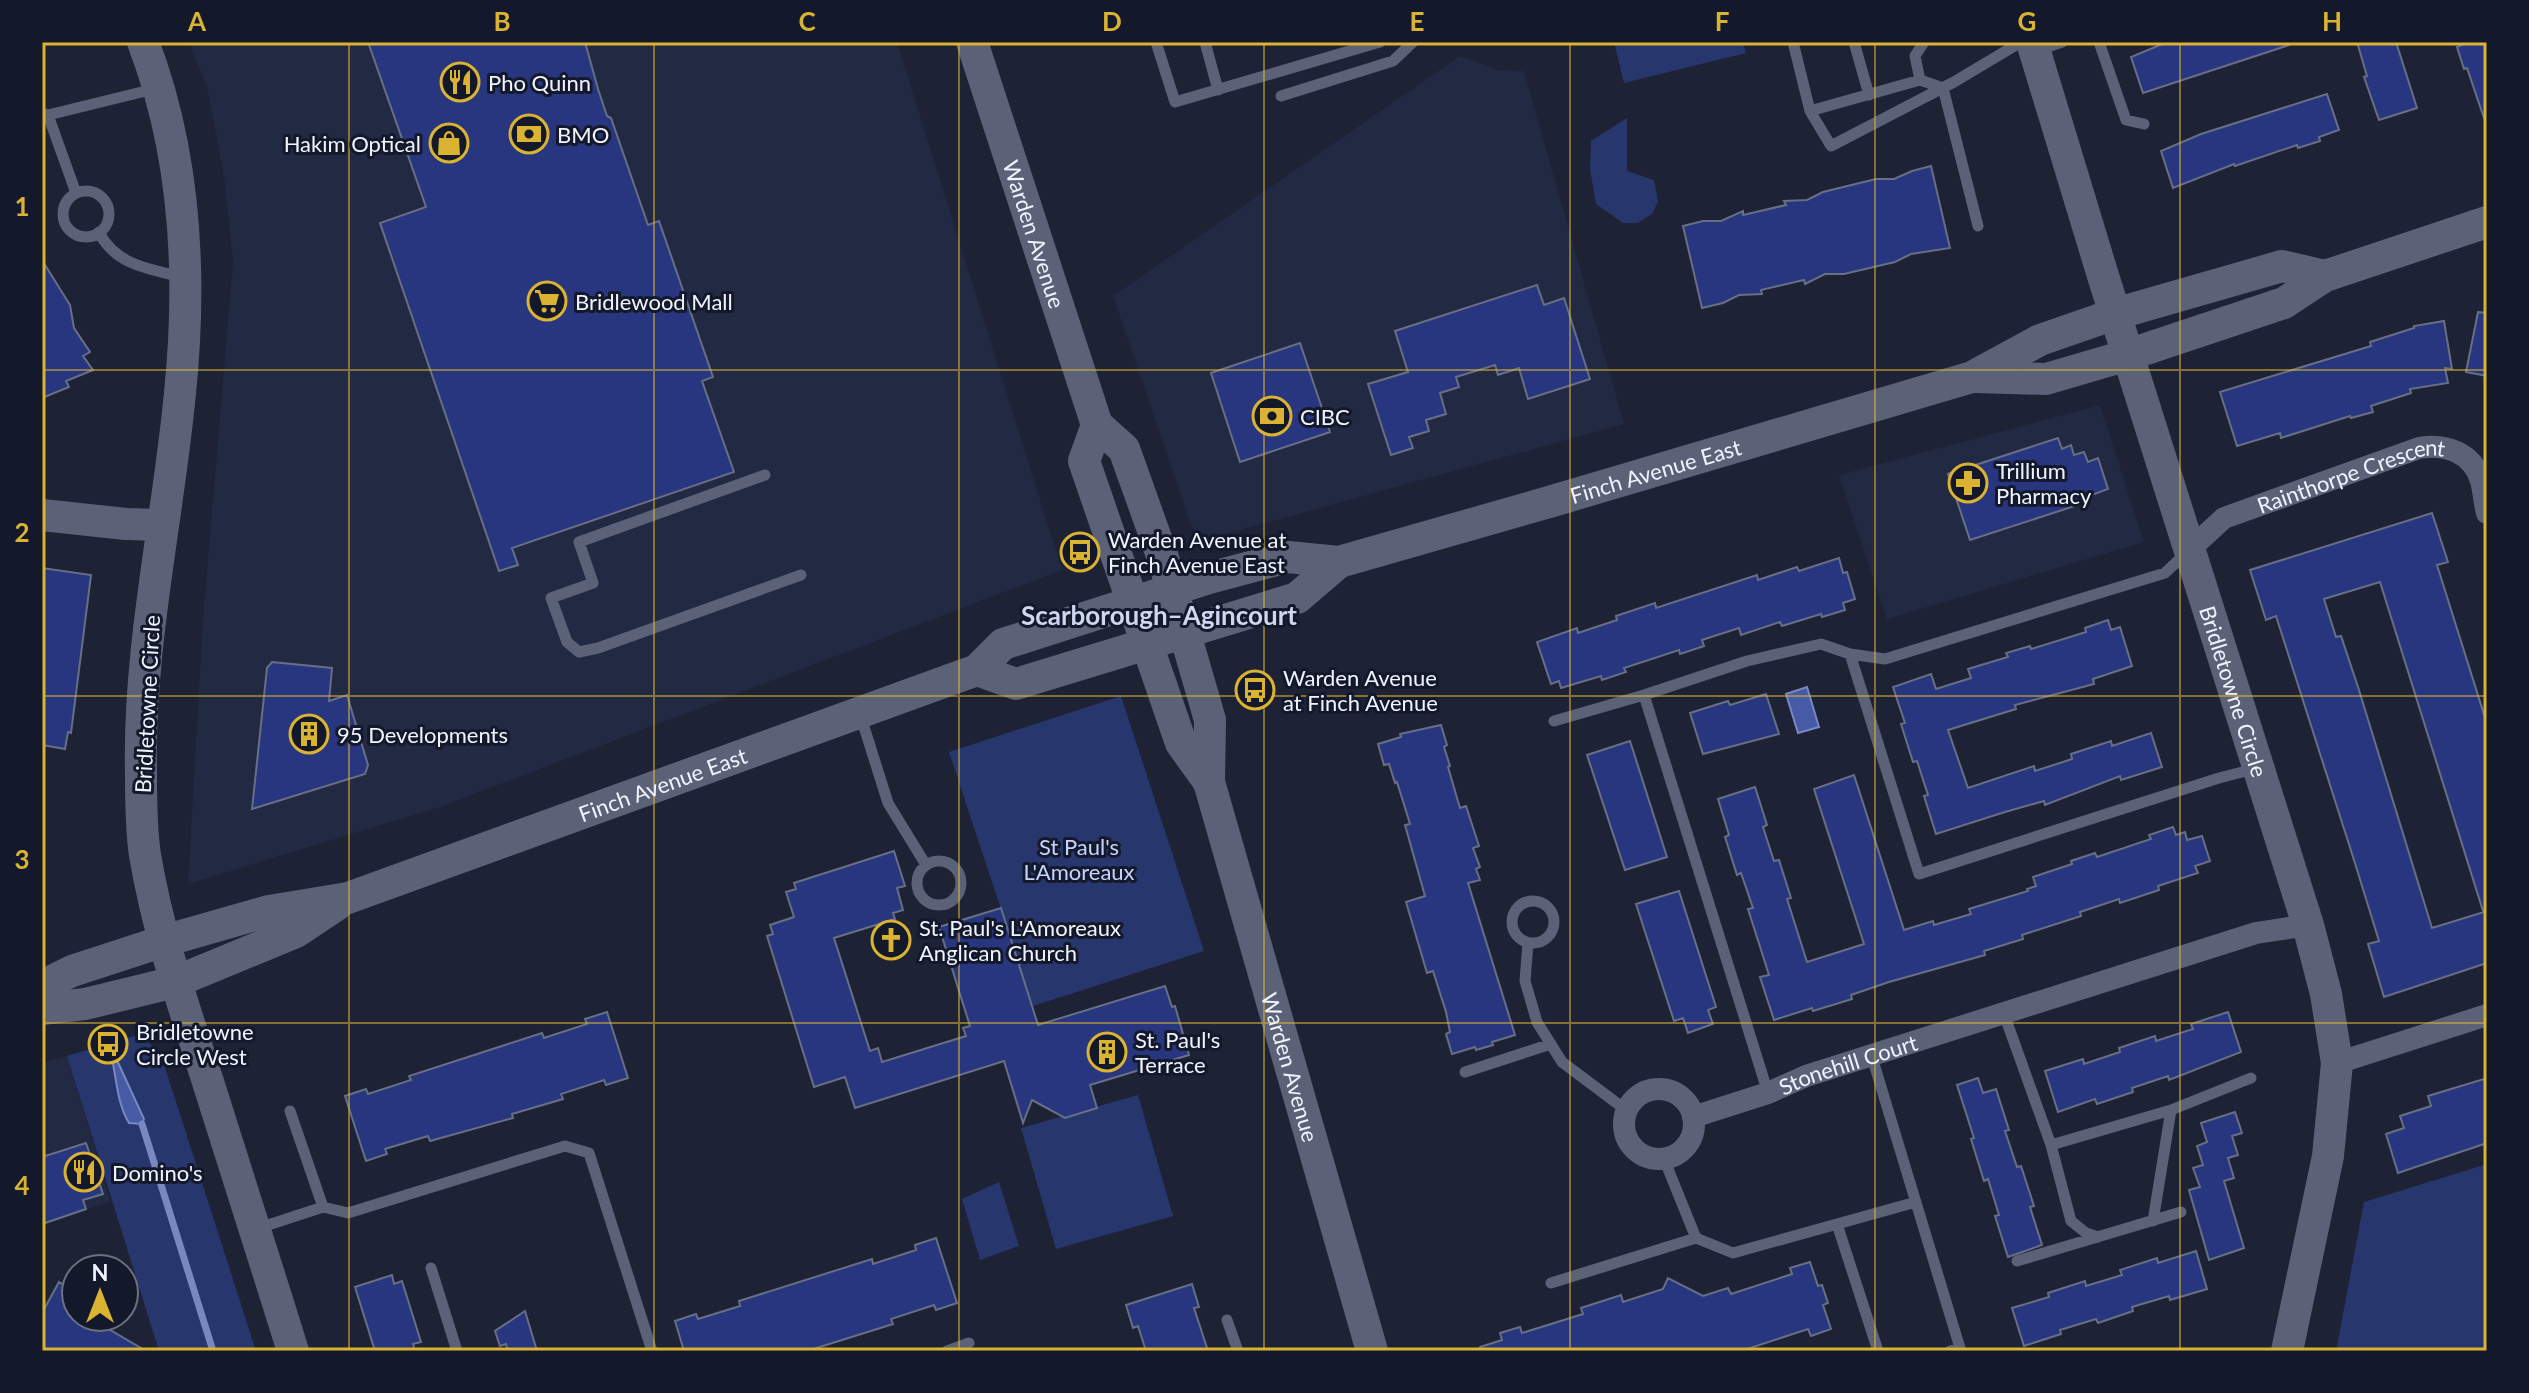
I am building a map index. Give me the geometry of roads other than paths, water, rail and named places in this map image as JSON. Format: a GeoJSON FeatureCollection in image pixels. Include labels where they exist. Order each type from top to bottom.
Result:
{"type":"FeatureCollection","features":[{"type":"Feature","properties":{"kind":"main road","name":"Bridletowne Circle"},"geometry":{"type":"LineString","coordinates":[[143,42],[160,87],[178,169],[185,240],[180,393],[147,647],[141,772],[144,851],[175,982],[293,1351]]}},
{"type":"Feature","properties":{"kind":"main road","name":"Warden Avenue"},"geometry":{"type":"LineString","coordinates":[[972,42],[1097,425],[1124,449],[1163,558],[1210,720],[1209,782],[1372,1351]]}},
{"type":"Feature","properties":{"kind":"main road","name":"Bridletowne Circle"},"geometry":{"type":"LineString","coordinates":[[2037,44],[2115,314],[2308,925],[2326,994],[2337,1063],[2328,1156],[2287,1351]]}},
{"type":"Feature","properties":{"kind":"main road","name":"Finch Avenue East"},"geometry":{"type":"LineString","coordinates":[[1972,377],[2046,379],[2128,355],[2284,303],[2325,276],[2487,222]]}},
{"type":"Feature","properties":{"kind":"main road","name":"Finch Avenue East"},"geometry":{"type":"LineString","coordinates":[[42,986],[72,971],[164,941],[269,911],[348,898],[977,670],[1003,644],[1134,601],[1288,557],[1339,562],[1972,377],[2040,340],[2115,314],[2282,266],[2325,276]]}},
{"type":"Feature","properties":{"kind":"main road","name":"Warden Avenue"},"geometry":{"type":"LineString","coordinates":[[1097,425],[1084,461],[1181,743],[1209,782]]}},
{"type":"Feature","properties":{"kind":"main road"},"geometry":{"type":"LineString","coordinates":[[42,515],[161,525]]}},
{"type":"Feature","properties":{"kind":"main road","name":"Finch Avenue East"},"geometry":{"type":"LineString","coordinates":[[977,670],[1016,684],[1297,598],[1339,562]]}},
{"type":"Feature","properties":{"kind":"main road","name":"Finch Avenue East"},"geometry":{"type":"LineString","coordinates":[[42,1009],[85,1004],[175,982],[296,932],[348,898]]}},
{"type":"Feature","properties":{"kind":"street","name":"Rainthorpe Crescent"},"geometry":{"type":"LineString","coordinates":[[2189,550],[2224,518],[2432,446],[2455,450],[2471,462],[2481,478],[2487,513]]}},
{"type":"Feature","properties":{"kind":"street","name":"Stonehill Court"},"geometry":{"type":"LineString","coordinates":[[1693,1117],[1768,1093],[1806,1076],[2256,933],[2308,925]]}},
{"type":"Feature","properties":{"kind":"street"},"geometry":{"type":"LineString","coordinates":[[2337,1063],[2487,1015]]}},
{"type":"Feature","properties":{"kind":"street"},"geometry":{"type":"LineString","coordinates":[[1653,1089],[1671,1091],[1685,1101],[1693,1117],[1694,1131],[1688,1144],[1678,1154],[1664,1159],[1646,1157],[1630,1146],[1623,1129],[1626,1110],[1636,1096],[1653,1089]]}},
{"type":"Feature","properties":{"kind":"lane"},"geometry":{"type":"LineString","coordinates":[[1156,42],[1175,102],[1380,42]]}},
{"type":"Feature","properties":{"kind":"lane"},"geometry":{"type":"LineString","coordinates":[[1205,42],[1218,90]]}},
{"type":"Feature","properties":{"kind":"lane"},"geometry":{"type":"LineString","coordinates":[[1281,96],[1393,61],[1413,42]]}},
{"type":"Feature","properties":{"kind":"lane"},"geometry":{"type":"LineString","coordinates":[[1793,42],[1810,111],[1831,146],[2037,44]]}},
{"type":"Feature","properties":{"kind":"lane"},"geometry":{"type":"LineString","coordinates":[[1854,42],[1869,95]]}},
{"type":"Feature","properties":{"kind":"lane"},"geometry":{"type":"LineString","coordinates":[[1920,80],[1915,56],[1924,42]]}},
{"type":"Feature","properties":{"kind":"lane"},"geometry":{"type":"LineString","coordinates":[[2099,42],[2126,120],[2144,124]]}},
{"type":"Feature","properties":{"kind":"lane"},"geometry":{"type":"LineString","coordinates":[[1810,111],[1920,80],[1943,88]]}},
{"type":"Feature","properties":{"kind":"lane"},"geometry":{"type":"LineString","coordinates":[[76,193],[47,133],[45,114],[160,87]]}},
{"type":"Feature","properties":{"kind":"lane"},"geometry":{"type":"LineString","coordinates":[[1943,88],[1978,226]]}},
{"type":"Feature","properties":{"kind":"lane"},"geometry":{"type":"LineString","coordinates":[[90,191],[107,205],[108,220],[99,232],[78,235],[66,225],[65,204],[76,193],[90,191]]}},
{"type":"Feature","properties":{"kind":"lane"},"geometry":{"type":"LineString","coordinates":[[99,232],[105,244],[119,258],[147,269],[185,278]]}},
{"type":"Feature","properties":{"kind":"lane"},"geometry":{"type":"LineString","coordinates":[[765,475],[579,542],[593,583],[551,598],[567,642],[579,652],[598,648],[801,575]]}},
{"type":"Feature","properties":{"kind":"lane"},"geometry":{"type":"LineString","coordinates":[[1554,721],[1747,661],[1821,644],[1850,654],[1885,659],[2165,573],[2189,550]]}},
{"type":"Feature","properties":{"kind":"lane"},"geometry":{"type":"LineString","coordinates":[[1850,654],[1919,874],[2204,782],[2258,768]]}},
{"type":"Feature","properties":{"kind":"lane"},"geometry":{"type":"LineString","coordinates":[[1644,695],[1768,1093]]}},
{"type":"Feature","properties":{"kind":"lane"},"geometry":{"type":"LineString","coordinates":[[860,713],[888,803],[926,865]]}},
{"type":"Feature","properties":{"kind":"lane"},"geometry":{"type":"LineString","coordinates":[[946,862],[958,870],[961,891],[952,902],[937,906],[924,899],[917,885],[926,865],[946,862]]}},
{"type":"Feature","properties":{"kind":"lane"},"geometry":{"type":"LineString","coordinates":[[1528,943],[1525,981],[1537,1022],[1562,1062],[1626,1110]]}},
{"type":"Feature","properties":{"kind":"lane"},"geometry":{"type":"LineString","coordinates":[[2004,1014],[2051,1145],[2071,1221],[2086,1233],[2098,1237]]}},
{"type":"Feature","properties":{"kind":"lane"},"geometry":{"type":"LineString","coordinates":[[1465,1072],[1551,1044]]}},
{"type":"Feature","properties":{"kind":"lane"},"geometry":{"type":"LineString","coordinates":[[1872,1057],[1960,1348],[1950,1351]]}},
{"type":"Feature","properties":{"kind":"lane"},"geometry":{"type":"LineString","coordinates":[[2051,1145],[2171,1110],[2251,1078]]}},
{"type":"Feature","properties":{"kind":"lane"},"geometry":{"type":"LineString","coordinates":[[2153,1221],[2171,1110]]}},
{"type":"Feature","properties":{"kind":"lane"},"geometry":{"type":"LineString","coordinates":[[290,1111],[323,1207]]}},
{"type":"Feature","properties":{"kind":"lane"},"geometry":{"type":"LineString","coordinates":[[254,1229],[323,1207],[348,1213],[565,1146],[589,1153],[652,1351]]}},
{"type":"Feature","properties":{"kind":"lane"},"geometry":{"type":"LineString","coordinates":[[1664,1159],[1696,1238]]}},
{"type":"Feature","properties":{"kind":"lane"},"geometry":{"type":"LineString","coordinates":[[1551,1283],[1696,1238],[1733,1253],[1916,1202]]}},
{"type":"Feature","properties":{"kind":"lane"},"geometry":{"type":"LineString","coordinates":[[2017,1261],[2181,1212]]}},
{"type":"Feature","properties":{"kind":"lane"},"geometry":{"type":"LineString","coordinates":[[1837,1224],[1878,1351]]}},
{"type":"Feature","properties":{"kind":"lane"},"geometry":{"type":"LineString","coordinates":[[431,1268],[457,1351]]}},
{"type":"Feature","properties":{"kind":"lane"},"geometry":{"type":"LineString","coordinates":[[1227,1320],[1238,1351]]}},
{"type":"Feature","properties":{"kind":"lane"},"geometry":{"type":"LineString","coordinates":[[947,1351],[969,1343]]}},
{"type":"Feature","properties":{"kind":"waterway"},"geometry":{"type":"LineString","coordinates":[[142,1124],[213,1351]]}},
{"type":"Feature","properties":{"kind":"place","name":"Pho Quinn"},"geometry":{"type":"Point","coordinates":[460,82]}},
{"type":"Feature","properties":{"kind":"place","name":"BMO"},"geometry":{"type":"Point","coordinates":[529,134]}},
{"type":"Feature","properties":{"kind":"place","name":"Hakim Optical"},"geometry":{"type":"Point","coordinates":[449,143]}},
{"type":"Feature","properties":{"kind":"place","name":"Bridlewood Mall"},"geometry":{"type":"Point","coordinates":[547,301]}},
{"type":"Feature","properties":{"kind":"place","name":"CIBC"},"geometry":{"type":"Point","coordinates":[1272,416]}},
{"type":"Feature","properties":{"kind":"place","name":"Trillium Pharmacy"},"geometry":{"type":"Point","coordinates":[1968,483]}},
{"type":"Feature","properties":{"kind":"place","name":"Warden Avenue at Finch Avenue East"},"geometry":{"type":"Point","coordinates":[1080,552]}},
{"type":"Feature","properties":{"kind":"place","name":"Warden Avenue at Finch Avenue"},"geometry":{"type":"Point","coordinates":[1255,690]}},
{"type":"Feature","properties":{"kind":"place","name":"95 Developments"},"geometry":{"type":"Point","coordinates":[309,734]}},
{"type":"Feature","properties":{"kind":"place","name":"St. Paul's L'Amoreaux Anglican Church"},"geometry":{"type":"Point","coordinates":[891,940]}},
{"type":"Feature","properties":{"kind":"place","name":"Bridletowne Circle West"},"geometry":{"type":"Point","coordinates":[108,1044]}},
{"type":"Feature","properties":{"kind":"place","name":"St. Paul's Terrace"},"geometry":{"type":"Point","coordinates":[1107,1052]}},
{"type":"Feature","properties":{"kind":"place","name":"Domino's"},"geometry":{"type":"Point","coordinates":[84,1172]}},
{"type":"Feature","properties":{"kind":"district","name":"Scarborough–Agincourt"},"geometry":{"type":"Point","coordinates":[1159,615]}},
{"type":"Feature","properties":{"kind":"park label","name":"St Paul's L'Amoreaux"},"geometry":{"type":"Point","coordinates":[1079,858]}}]}
